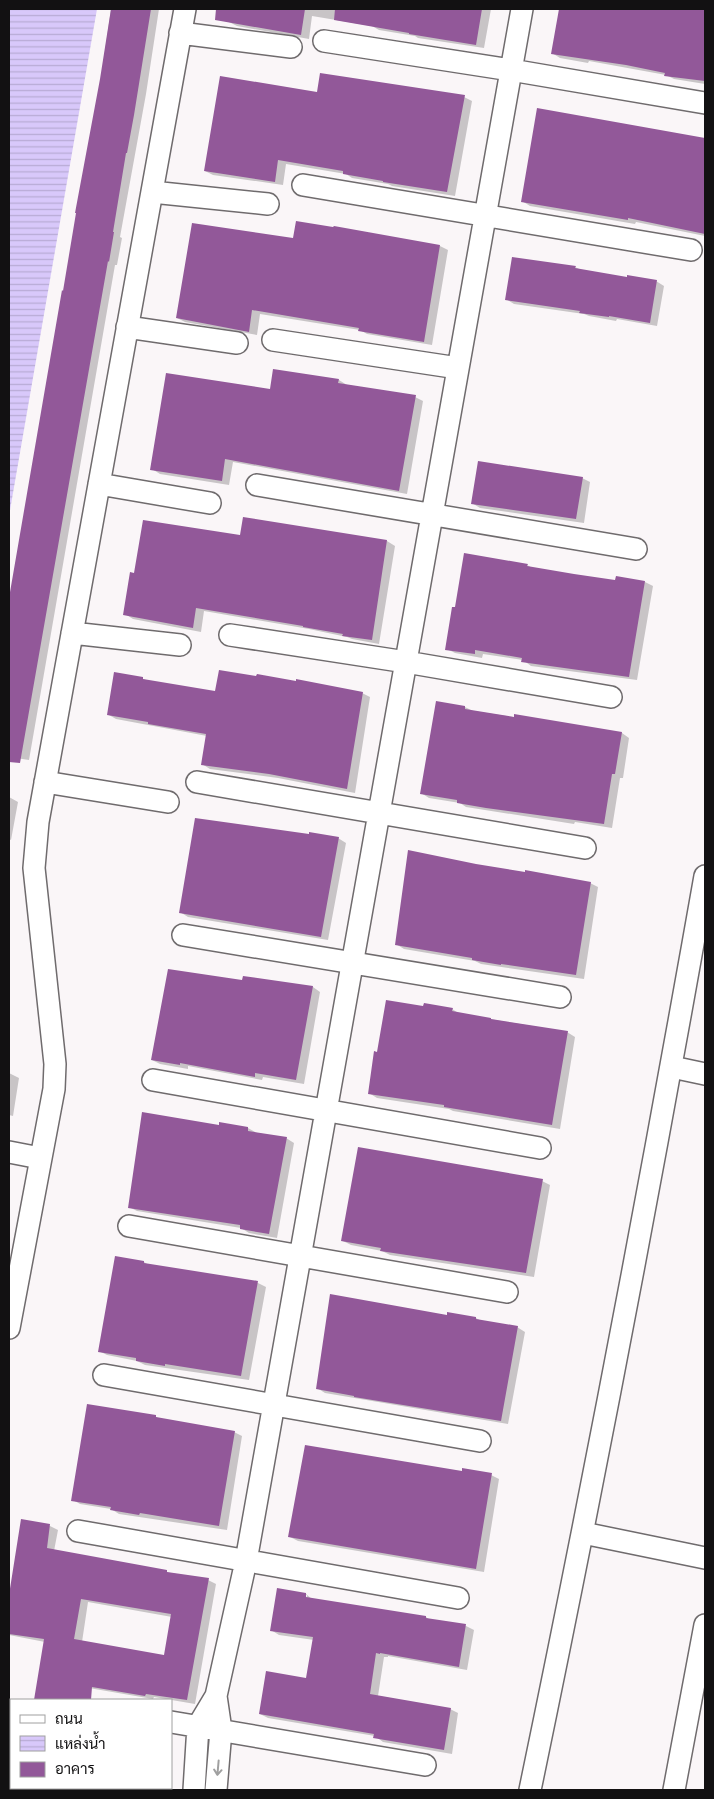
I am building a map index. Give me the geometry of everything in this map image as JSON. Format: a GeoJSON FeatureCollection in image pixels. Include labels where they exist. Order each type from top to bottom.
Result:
{"type":"FeatureCollection","features":[{"type":"Feature","properties":{"kind":"street"},"geometry":{"type":"LineString","coordinates":[[9,1322],[54,1089],[55,1064],[34,868],[38,822],[184,9]]}},
{"type":"Feature","properties":{"kind":"street"},"geometry":{"type":"LineString","coordinates":[[194,1790],[198,1726],[216,1696],[246,1561],[522,9]]}},
{"type":"Feature","properties":{"kind":"street"},"geometry":{"type":"LineString","coordinates":[[180,33],[291,47]]}},
{"type":"Feature","properties":{"kind":"street"},"geometry":{"type":"LineString","coordinates":[[324,42],[511,70],[705,103]]}},
{"type":"Feature","properties":{"kind":"street"},"geometry":{"type":"LineString","coordinates":[[303,185],[691,250]]}},
{"type":"Feature","properties":{"kind":"street"},"geometry":{"type":"LineString","coordinates":[[152,192],[268,204]]}},
{"type":"Feature","properties":{"kind":"street"},"geometry":{"type":"LineString","coordinates":[[127,327],[237,343]]}},
{"type":"Feature","properties":{"kind":"street"},"geometry":{"type":"LineString","coordinates":[[273,340],[458,368]]}},
{"type":"Feature","properties":{"kind":"street"},"geometry":{"type":"LineString","coordinates":[[99,484],[210,503]]}},
{"type":"Feature","properties":{"kind":"street"},"geometry":{"type":"LineString","coordinates":[[256,485],[636,549]]}},
{"type":"Feature","properties":{"kind":"street"},"geometry":{"type":"LineString","coordinates":[[72,634],[180,645]]}},
{"type":"Feature","properties":{"kind":"street"},"geometry":{"type":"LineString","coordinates":[[230,635],[406,662],[611,697]]}},
{"type":"Feature","properties":{"kind":"street"},"geometry":{"type":"LineString","coordinates":[[45,782],[168,802]]}},
{"type":"Feature","properties":{"kind":"street"},"geometry":{"type":"LineString","coordinates":[[197,782],[585,848]]}},
{"type":"Feature","properties":{"kind":"street"},"geometry":{"type":"LineString","coordinates":[[530,1790],[583,1533],[672,1067],[705,876]]}},
{"type":"Feature","properties":{"kind":"street"},"geometry":{"type":"LineString","coordinates":[[183,935],[560,998]]}},
{"type":"Feature","properties":{"kind":"street"},"geometry":{"type":"LineString","coordinates":[[672,1067],[705,1074]]}},
{"type":"Feature","properties":{"kind":"street"},"geometry":{"type":"LineString","coordinates":[[153,1080],[540,1148]]}},
{"type":"Feature","properties":{"kind":"street"},"geometry":{"type":"LineString","coordinates":[[9,1152],[40,1158]]}},
{"type":"Feature","properties":{"kind":"street"},"geometry":{"type":"LineString","coordinates":[[129,1226],[507,1292]]}},
{"type":"Feature","properties":{"kind":"street"},"geometry":{"type":"LineString","coordinates":[[104,1375],[480,1440]]}},
{"type":"Feature","properties":{"kind":"street"},"geometry":{"type":"LineString","coordinates":[[78,1531],[458,1598]]}},
{"type":"Feature","properties":{"kind":"street"},"geometry":{"type":"LineString","coordinates":[[583,1533],[705,1558]]}},
{"type":"Feature","properties":{"kind":"street"},"geometry":{"type":"LineString","coordinates":[[674,1790],[705,1624]]}},
{"type":"Feature","properties":{"kind":"street"},"geometry":{"type":"LineString","coordinates":[[216,1696],[221,1730],[216,1790]]}},
{"type":"Feature","properties":{"kind":"street"},"geometry":{"type":"LineString","coordinates":[[172,1722],[425,1765]]}},
{"type":"Feature","properties":{"kind":"water"},"geometry":{"type":"Polygon","coordinates":[[[9,9],[97,9],[9,516],[9,9]]]}},
{"type":"Feature","properties":{"kind":"building"},"geometry":{"type":"Polygon","coordinates":[[[111,9],[151,9],[109,262],[20,763],[9,762],[9,598],[111,9]]]}},
{"type":"Feature","properties":{"kind":"building"},"geometry":{"type":"Polygon","coordinates":[[[216,9],[305,9],[301,35],[215,20],[216,9]]]}},
{"type":"Feature","properties":{"kind":"building"},"geometry":{"type":"Polygon","coordinates":[[[335,9],[482,9],[476,45],[334,20],[335,9]]]}},
{"type":"Feature","properties":{"kind":"building"},"geometry":{"type":"Polygon","coordinates":[[[559,9],[705,9],[705,81],[664,76],[665,73],[626,65],[551,54],[559,9]]]}},
{"type":"Feature","properties":{"kind":"building"},"geometry":{"type":"Polygon","coordinates":[[[320,73],[465,95],[447,192],[383,182],[343,174],[343,171],[278,160],[275,182],[204,171],[220,76],[317,92],[320,73]]]}},
{"type":"Feature","properties":{"kind":"building"},"geometry":{"type":"Polygon","coordinates":[[[537,108],[705,138],[705,234],[628,218],[628,220],[521,202],[537,108]]]}},
{"type":"Feature","properties":{"kind":"building"},"geometry":{"type":"Polygon","coordinates":[[[296,221],[440,245],[424,342],[358,331],[359,328],[252,310],[249,332],[176,318],[192,223],[293,238],[296,221]]]}},
{"type":"Feature","properties":{"kind":"building"},"geometry":{"type":"Polygon","coordinates":[[[512,257],[576,266],[575,268],[627,277],[627,275],[657,280],[650,323],[505,300],[512,257]]]}},
{"type":"Feature","properties":{"kind":"building"},"geometry":{"type":"Polygon","coordinates":[[[273,369],[339,379],[338,383],[416,395],[399,491],[225,459],[222,481],[150,470],[166,373],[270,389],[273,369]]]}},
{"type":"Feature","properties":{"kind":"building"},"geometry":{"type":"Polygon","coordinates":[[[478,461],[583,477],[576,519],[471,504],[478,461]]]}},
{"type":"Feature","properties":{"kind":"building"},"geometry":{"type":"Polygon","coordinates":[[[243,517],[387,540],[372,640],[196,608],[193,628],[123,615],[130,572],[134,573],[143,520],[240,535],[243,517]]]}},
{"type":"Feature","properties":{"kind":"building"},"geometry":{"type":"Polygon","coordinates":[[[464,553],[574,574],[615,580],[616,576],[645,581],[629,677],[521,662],[522,658],[475,650],[475,654],[445,650],[452,607],[455,607],[464,553]]]}},
{"type":"Feature","properties":{"kind":"building"},"geometry":{"type":"Polygon","coordinates":[[[219,670],[296,681],[296,679],[363,692],[347,789],[269,774],[201,765],[206,734],[107,715],[114,672],[143,677],[143,679],[215,691],[219,670]]]}},
{"type":"Feature","properties":{"kind":"building"},"geometry":{"type":"Polygon","coordinates":[[[436,701],[465,706],[465,709],[514,717],[514,714],[622,732],[615,774],[612,774],[604,824],[486,808],[457,803],[457,800],[420,794],[436,701]]]}},
{"type":"Feature","properties":{"kind":"building"},"geometry":{"type":"Polygon","coordinates":[[[195,818],[339,837],[321,937],[179,913],[195,818]]]}},
{"type":"Feature","properties":{"kind":"building"},"geometry":{"type":"Polygon","coordinates":[[[408,850],[476,864],[525,872],[525,870],[591,882],[576,975],[501,965],[472,960],[472,958],[395,945],[408,850]]]}},
{"type":"Feature","properties":{"kind":"building"},"geometry":{"type":"Polygon","coordinates":[[[168,969],[242,980],[243,976],[313,986],[296,1080],[255,1073],[255,1077],[180,1063],[180,1065],[151,1060],[168,969]]]}},
{"type":"Feature","properties":{"kind":"building"},"geometry":{"type":"Polygon","coordinates":[[[386,1000],[423,1006],[424,1003],[453,1008],[452,1011],[491,1019],[568,1031],[552,1125],[444,1107],[444,1105],[368,1094],[374,1051],[377,1052],[386,1000]]]}},
{"type":"Feature","properties":{"kind":"building"},"geometry":{"type":"Polygon","coordinates":[[[142,1112],[219,1125],[219,1122],[248,1127],[248,1131],[287,1137],[269,1234],[240,1229],[240,1225],[128,1208],[142,1112]]]}},
{"type":"Feature","properties":{"kind":"building"},"geometry":{"type":"Polygon","coordinates":[[[358,1147],[543,1179],[526,1273],[380,1251],[381,1248],[341,1241],[358,1147]]]}},
{"type":"Feature","properties":{"kind":"building"},"geometry":{"type":"Polygon","coordinates":[[[115,1256],[144,1261],[144,1263],[258,1281],[241,1376],[165,1364],[165,1366],[136,1361],[136,1358],[98,1352],[115,1256]]]}},
{"type":"Feature","properties":{"kind":"building"},"geometry":{"type":"Polygon","coordinates":[[[330,1294],[447,1315],[447,1312],[518,1326],[501,1421],[316,1389],[330,1294]]]}},
{"type":"Feature","properties":{"kind":"building"},"geometry":{"type":"Polygon","coordinates":[[[87,1404],[156,1415],[156,1417],[235,1431],[219,1526],[140,1513],[139,1515],[110,1510],[111,1507],[71,1501],[87,1404]]]}},
{"type":"Feature","properties":{"kind":"building"},"geometry":{"type":"Polygon","coordinates":[[[305,1445],[462,1471],[462,1468],[492,1473],[476,1569],[288,1537],[305,1445]]]}},
{"type":"Feature","properties":{"kind":"building"},"geometry":{"type":"Polygon","coordinates":[[[21,1519],[50,1524],[47,1548],[167,1570],[167,1572],[209,1578],[187,1700],[146,1694],[145,1696],[92,1687],[91,1699],[34,1699],[44,1639],[9,1634],[9,1595],[21,1519]],[[81,1599],[74,1639],[164,1655],[171,1614],[81,1599]]]}},
{"type":"Feature","properties":{"kind":"building"},"geometry":{"type":"Polygon","coordinates":[[[277,1588],[306,1593],[306,1597],[466,1624],[459,1667],[376,1653],[370,1694],[451,1708],[444,1750],[373,1738],[374,1734],[259,1714],[266,1671],[306,1678],[313,1637],[270,1631],[277,1588]]]}}]}
